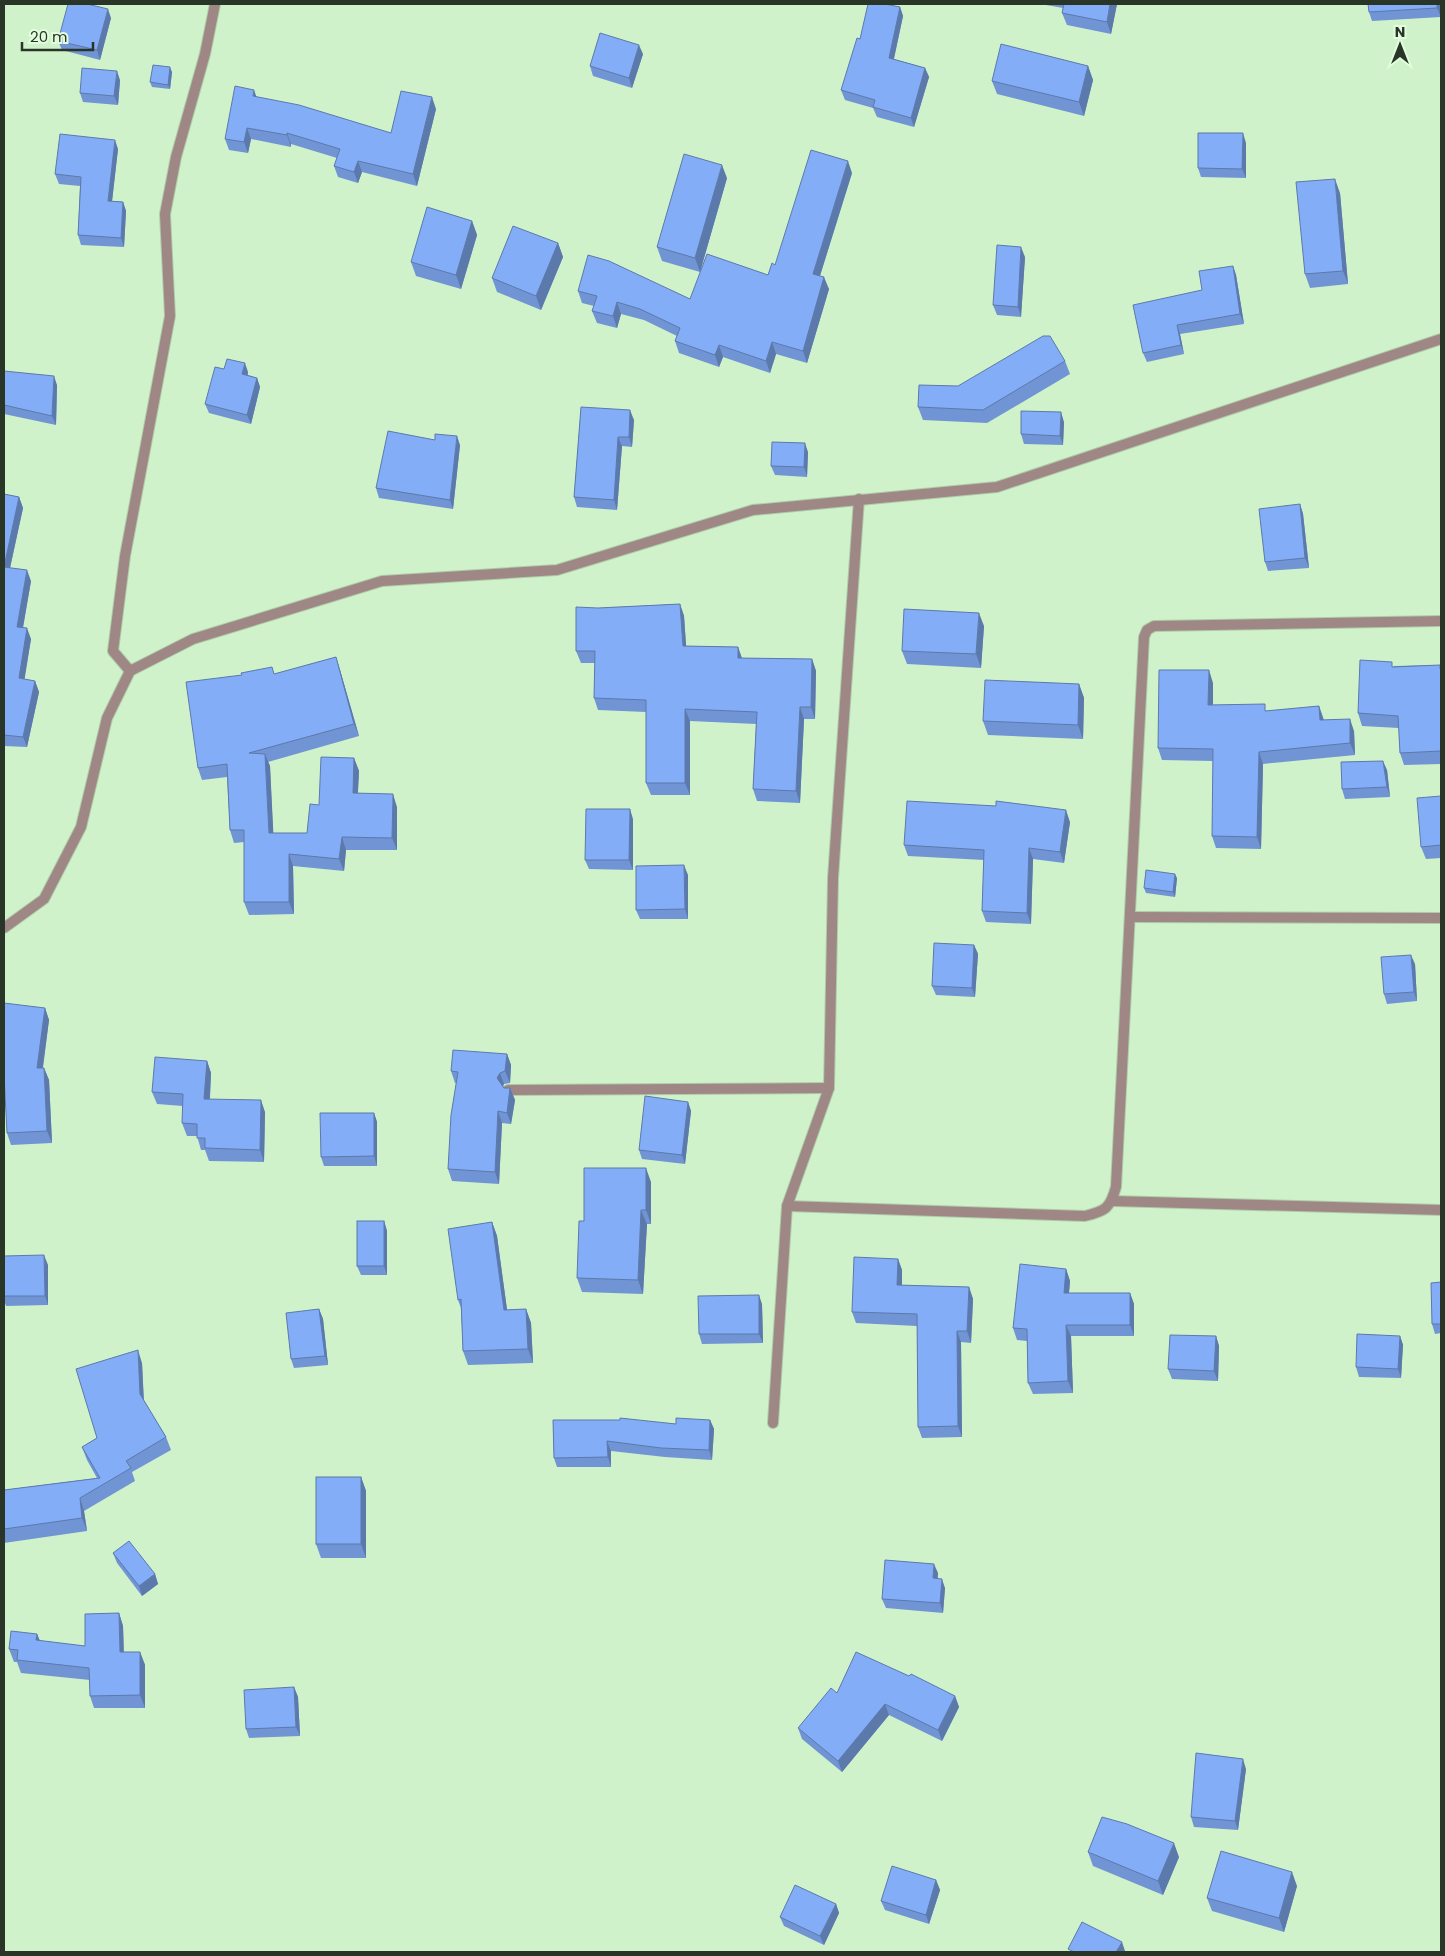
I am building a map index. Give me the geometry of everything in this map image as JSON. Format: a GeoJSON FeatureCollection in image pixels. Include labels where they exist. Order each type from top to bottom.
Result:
{"type":"FeatureCollection","features":[{"type":"Feature","properties":{"kind":"street"},"geometry":{"type":"LineString","coordinates":[[130,671],[113,651],[126,556],[170,316],[166,214],[176,157],[206,54],[215,4]]}},
{"type":"Feature","properties":{"kind":"street"},"geometry":{"type":"LineString","coordinates":[[4,928],[44,899],[81,827],[107,718],[130,671],[192,639],[382,581],[556,570],[753,510],[997,487],[1441,339]]}},
{"type":"Feature","properties":{"kind":"street"},"geometry":{"type":"LineString","coordinates":[[773,1423],[787,1206],[829,1088],[833,878],[859,499]]}},
{"type":"Feature","properties":{"kind":"street"},"geometry":{"type":"LineString","coordinates":[[787,1206],[1085,1216],[1103,1211],[1112,1201],[1116,1187],[1144,637],[1147,630],[1154,626],[1441,621]]}},
{"type":"Feature","properties":{"kind":"street"},"geometry":{"type":"LineString","coordinates":[[1131,917],[1441,918]]}},
{"type":"Feature","properties":{"kind":"street"},"geometry":{"type":"LineString","coordinates":[[508,1090],[829,1088]]}},
{"type":"Feature","properties":{"kind":"street"},"geometry":{"type":"LineString","coordinates":[[1112,1201],[1441,1210]]}},
{"type":"Feature","properties":{"kind":"building"},"geometry":{"type":"Polygon","coordinates":[[[68,4],[87,4],[108,9],[97,50],[58,41],[68,4]]]}},
{"type":"Feature","properties":{"kind":"building"},"geometry":{"type":"Polygon","coordinates":[[[868,4],[885,4],[900,7],[889,58],[925,68],[911,118],[873,107],[875,100],[841,90],[857,38],[860,39],[868,4]]]}},
{"type":"Feature","properties":{"kind":"building"},"geometry":{"type":"Polygon","coordinates":[[[1064,4],[1110,4],[1107,22],[1062,13],[1064,4]]]}},
{"type":"Feature","properties":{"kind":"building"},"geometry":{"type":"Polygon","coordinates":[[[1368,4],[1437,4],[1437,8],[1369,12],[1368,4]]]}},
{"type":"Feature","properties":{"kind":"building"},"geometry":{"type":"Polygon","coordinates":[[[600,33],[639,45],[629,78],[590,66],[600,33]]]}},
{"type":"Feature","properties":{"kind":"building"},"geometry":{"type":"Polygon","coordinates":[[[1001,44],[1088,66],[1079,102],[992,81],[1001,44]]]}},
{"type":"Feature","properties":{"kind":"building"},"geometry":{"type":"Polygon","coordinates":[[[153,65],[170,67],[168,85],[150,82],[153,65]]]}},
{"type":"Feature","properties":{"kind":"building"},"geometry":{"type":"Polygon","coordinates":[[[82,68],[117,71],[114,96],[80,93],[82,68]]]}},
{"type":"Feature","properties":{"kind":"building"},"geometry":{"type":"Polygon","coordinates":[[[235,86],[254,90],[253,96],[299,105],[391,133],[401,91],[432,97],[413,174],[358,161],[354,172],[334,166],[340,149],[287,133],[287,135],[247,128],[244,142],[225,139],[235,86]]]}},
{"type":"Feature","properties":{"kind":"building"},"geometry":{"type":"Polygon","coordinates":[[[1198,133],[1243,133],[1242,169],[1198,168],[1198,133]]]}},
{"type":"Feature","properties":{"kind":"building"},"geometry":{"type":"Polygon","coordinates":[[[60,134],[115,140],[108,201],[123,202],[121,238],[78,235],[81,177],[55,174],[60,134]]]}},
{"type":"Feature","properties":{"kind":"building"},"geometry":{"type":"Polygon","coordinates":[[[811,150],[848,161],[813,274],[824,277],[803,351],[772,342],[766,361],[719,345],[715,355],[675,341],[680,328],[640,309],[617,302],[613,316],[592,311],[597,296],[578,291],[588,255],[609,261],[690,299],[707,254],[768,275],[772,263],[775,265],[811,150]]]}},
{"type":"Feature","properties":{"kind":"building"},"geometry":{"type":"Polygon","coordinates":[[[684,154],[722,165],[695,258],[657,247],[684,154]]]}},
{"type":"Feature","properties":{"kind":"building"},"geometry":{"type":"Polygon","coordinates":[[[1335,179],[1343,271],[1305,274],[1296,182],[1335,179]]]}},
{"type":"Feature","properties":{"kind":"building"},"geometry":{"type":"Polygon","coordinates":[[[427,207],[472,221],[456,275],[411,262],[427,207]]]}},
{"type":"Feature","properties":{"kind":"building"},"geometry":{"type":"Polygon","coordinates":[[[513,226],[558,243],[536,296],[492,278],[513,226]]]}},
{"type":"Feature","properties":{"kind":"building"},"geometry":{"type":"Polygon","coordinates":[[[997,245],[1021,247],[1018,307],[993,305],[997,245]]]}},
{"type":"Feature","properties":{"kind":"building"},"geometry":{"type":"Polygon","coordinates":[[[1233,266],[1240,314],[1177,325],[1181,345],[1143,353],[1133,305],[1202,290],[1199,271],[1233,266]]]}},
{"type":"Feature","properties":{"kind":"building"},"geometry":{"type":"Polygon","coordinates":[[[1043,336],[1050,336],[1065,361],[983,410],[918,407],[919,385],[958,386],[1043,336]]]}},
{"type":"Feature","properties":{"kind":"building"},"geometry":{"type":"Polygon","coordinates":[[[227,359],[245,363],[242,374],[257,378],[247,415],[205,404],[215,367],[224,369],[227,359]]]}},
{"type":"Feature","properties":{"kind":"building"},"geometry":{"type":"Polygon","coordinates":[[[4,371],[54,376],[52,416],[4,405],[4,371]]]}},
{"type":"Feature","properties":{"kind":"building"},"geometry":{"type":"Polygon","coordinates":[[[581,407],[630,410],[629,437],[618,437],[614,500],[574,497],[581,407]]]}},
{"type":"Feature","properties":{"kind":"building"},"geometry":{"type":"Polygon","coordinates":[[[1021,411],[1061,412],[1060,436],[1021,434],[1021,411]]]}},
{"type":"Feature","properties":{"kind":"building"},"geometry":{"type":"Polygon","coordinates":[[[388,431],[435,440],[435,434],[457,436],[450,500],[376,488],[388,431]]]}},
{"type":"Feature","properties":{"kind":"building"},"geometry":{"type":"Polygon","coordinates":[[[772,442],[805,443],[804,467],[771,466],[772,442]]]}},
{"type":"Feature","properties":{"kind":"building"},"geometry":{"type":"Polygon","coordinates":[[[4,494],[19,497],[4,567],[4,494]]]}},
{"type":"Feature","properties":{"kind":"building"},"geometry":{"type":"Polygon","coordinates":[[[1300,504],[1305,558],[1265,562],[1259,509],[1300,504]]]}},
{"type":"Feature","properties":{"kind":"building"},"geometry":{"type":"Polygon","coordinates":[[[4,567],[27,570],[17,627],[27,628],[19,678],[35,681],[23,737],[4,735],[4,567]]]}},
{"type":"Feature","properties":{"kind":"building"},"geometry":{"type":"Polygon","coordinates":[[[680,604],[683,646],[738,647],[738,658],[812,659],[811,707],[800,707],[796,791],[753,789],[757,712],[685,709],[685,783],[646,783],[646,700],[594,698],[595,651],[576,651],[576,607],[598,608],[680,604]]]}},
{"type":"Feature","properties":{"kind":"building"},"geometry":{"type":"Polygon","coordinates":[[[904,609],[979,613],[976,654],[902,651],[904,609]]]}},
{"type":"Feature","properties":{"kind":"building"},"geometry":{"type":"Polygon","coordinates":[[[336,657],[354,724],[249,753],[265,754],[269,833],[307,833],[310,804],[319,805],[321,757],[354,758],[353,793],[393,794],[392,838],[342,837],[339,859],[289,854],[289,902],[244,902],[244,830],[230,830],[227,764],[198,768],[186,682],[242,675],[241,673],[272,667],[274,674],[336,657]]]}},
{"type":"Feature","properties":{"kind":"building"},"geometry":{"type":"Polygon","coordinates":[[[1360,660],[1392,662],[1392,667],[1440,665],[1441,751],[1400,753],[1398,716],[1358,713],[1360,660]]]}},
{"type":"Feature","properties":{"kind":"building"},"geometry":{"type":"Polygon","coordinates":[[[1159,670],[1209,670],[1208,705],[1265,704],[1265,711],[1319,706],[1320,720],[1350,719],[1350,743],[1259,752],[1257,837],[1212,836],[1213,749],[1158,748],[1159,670]]]}},
{"type":"Feature","properties":{"kind":"building"},"geometry":{"type":"Polygon","coordinates":[[[985,680],[1079,684],[1078,725],[983,721],[985,680]]]}},
{"type":"Feature","properties":{"kind":"building"},"geometry":{"type":"Polygon","coordinates":[[[1383,761],[1387,787],[1342,789],[1341,762],[1383,761]]]}},
{"type":"Feature","properties":{"kind":"building"},"geometry":{"type":"Polygon","coordinates":[[[1441,796],[1441,845],[1421,847],[1417,798],[1441,796]]]}},
{"type":"Feature","properties":{"kind":"building"},"geometry":{"type":"Polygon","coordinates":[[[907,801],[996,806],[996,801],[1066,810],[1060,852],[1029,848],[1027,913],[982,911],[984,850],[904,845],[907,801]]]}},
{"type":"Feature","properties":{"kind":"building"},"geometry":{"type":"Polygon","coordinates":[[[586,809],[630,809],[629,860],[585,860],[586,809]]]}},
{"type":"Feature","properties":{"kind":"building"},"geometry":{"type":"Polygon","coordinates":[[[684,865],[685,909],[636,910],[636,866],[684,865]]]}},
{"type":"Feature","properties":{"kind":"building"},"geometry":{"type":"Polygon","coordinates":[[[1146,870],[1175,874],[1173,892],[1144,888],[1146,870]]]}},
{"type":"Feature","properties":{"kind":"building"},"geometry":{"type":"Polygon","coordinates":[[[934,943],[974,945],[972,988],[932,986],[934,943]]]}},
{"type":"Feature","properties":{"kind":"building"},"geometry":{"type":"Polygon","coordinates":[[[1411,955],[1414,992],[1384,994],[1381,957],[1411,955]]]}},
{"type":"Feature","properties":{"kind":"building"},"geometry":{"type":"Polygon","coordinates":[[[4,1003],[45,1008],[37,1068],[44,1068],[47,1131],[7,1133],[4,1075],[4,1003]]]}},
{"type":"Feature","properties":{"kind":"building"},"geometry":{"type":"Polygon","coordinates":[[[453,1050],[507,1054],[505,1071],[500,1073],[497,1078],[504,1088],[510,1088],[507,1113],[498,1111],[495,1172],[448,1169],[451,1115],[458,1072],[451,1071],[453,1050]]]}},
{"type":"Feature","properties":{"kind":"building"},"geometry":{"type":"Polygon","coordinates":[[[155,1057],[207,1061],[204,1099],[261,1100],[260,1150],[205,1148],[205,1138],[197,1138],[197,1124],[182,1123],[183,1094],[152,1092],[155,1057]]]}},
{"type":"Feature","properties":{"kind":"building"},"geometry":{"type":"Polygon","coordinates":[[[645,1096],[688,1102],[682,1155],[639,1150],[645,1096]]]}},
{"type":"Feature","properties":{"kind":"building"},"geometry":{"type":"Polygon","coordinates":[[[320,1113],[374,1113],[374,1156],[321,1157],[320,1113]]]}},
{"type":"Feature","properties":{"kind":"building"},"geometry":{"type":"Polygon","coordinates":[[[584,1168],[646,1168],[646,1210],[641,1210],[638,1280],[577,1278],[579,1221],[584,1221],[584,1168]]]}},
{"type":"Feature","properties":{"kind":"building"},"geometry":{"type":"Polygon","coordinates":[[[357,1221],[384,1221],[384,1266],[357,1266],[357,1221]]]}},
{"type":"Feature","properties":{"kind":"building"},"geometry":{"type":"Polygon","coordinates":[[[492,1222],[504,1310],[526,1309],[528,1349],[463,1351],[461,1299],[458,1300],[448,1229],[492,1222]]]}},
{"type":"Feature","properties":{"kind":"building"},"geometry":{"type":"Polygon","coordinates":[[[44,1255],[45,1296],[4,1296],[4,1256],[44,1255]]]}},
{"type":"Feature","properties":{"kind":"building"},"geometry":{"type":"Polygon","coordinates":[[[854,1257],[898,1259],[897,1285],[969,1287],[967,1331],[957,1331],[958,1426],[918,1427],[917,1314],[852,1312],[854,1257]]]}},
{"type":"Feature","properties":{"kind":"building"},"geometry":{"type":"Polygon","coordinates":[[[1020,1264],[1066,1269],[1064,1293],[1130,1293],[1130,1325],[1066,1325],[1068,1381],[1028,1383],[1027,1329],[1013,1328],[1020,1264]]]}},
{"type":"Feature","properties":{"kind":"building"},"geometry":{"type":"Polygon","coordinates":[[[1441,1282],[1441,1324],[1432,1324],[1431,1283],[1441,1282]]]}},
{"type":"Feature","properties":{"kind":"building"},"geometry":{"type":"Polygon","coordinates":[[[759,1295],[759,1334],[699,1334],[698,1296],[759,1295]]]}},
{"type":"Feature","properties":{"kind":"building"},"geometry":{"type":"Polygon","coordinates":[[[319,1309],[325,1356],[291,1359],[286,1313],[319,1309]]]}},
{"type":"Feature","properties":{"kind":"building"},"geometry":{"type":"Polygon","coordinates":[[[1357,1334],[1400,1336],[1398,1369],[1356,1367],[1357,1334]]]}},
{"type":"Feature","properties":{"kind":"building"},"geometry":{"type":"Polygon","coordinates":[[[1170,1335],[1216,1336],[1214,1371],[1168,1369],[1170,1335]]]}},
{"type":"Feature","properties":{"kind":"building"},"geometry":{"type":"Polygon","coordinates":[[[138,1350],[140,1394],[166,1437],[126,1461],[131,1468],[80,1498],[82,1518],[4,1529],[4,1490],[100,1478],[82,1447],[97,1438],[76,1369],[138,1350]]]}},
{"type":"Feature","properties":{"kind":"building"},"geometry":{"type":"Polygon","coordinates":[[[620,1418],[676,1424],[676,1418],[710,1420],[709,1450],[661,1448],[607,1441],[608,1457],[554,1458],[553,1420],[620,1420],[620,1418]]]}},
{"type":"Feature","properties":{"kind":"building"},"geometry":{"type":"Polygon","coordinates":[[[316,1477],[361,1477],[361,1544],[316,1544],[316,1477]]]}},
{"type":"Feature","properties":{"kind":"building"},"geometry":{"type":"Polygon","coordinates":[[[129,1541],[155,1574],[139,1586],[113,1553],[129,1541]]]}},
{"type":"Feature","properties":{"kind":"building"},"geometry":{"type":"Polygon","coordinates":[[[885,1560],[934,1564],[933,1578],[942,1579],[940,1603],[882,1599],[885,1560]]]}},
{"type":"Feature","properties":{"kind":"building"},"geometry":{"type":"Polygon","coordinates":[[[119,1613],[120,1652],[140,1652],[140,1695],[90,1696],[89,1668],[17,1660],[18,1650],[9,1649],[11,1631],[37,1634],[36,1640],[85,1646],[85,1614],[119,1613]]]}},
{"type":"Feature","properties":{"kind":"building"},"geometry":{"type":"Polygon","coordinates":[[[856,1652],[909,1676],[911,1674],[955,1696],[938,1730],[885,1704],[838,1761],[798,1728],[831,1688],[837,1693],[856,1652]]]}},
{"type":"Feature","properties":{"kind":"building"},"geometry":{"type":"Polygon","coordinates":[[[294,1687],[296,1727],[246,1729],[244,1690],[294,1687]]]}},
{"type":"Feature","properties":{"kind":"building"},"geometry":{"type":"Polygon","coordinates":[[[1196,1753],[1243,1759],[1235,1821],[1191,1817],[1196,1753]]]}},
{"type":"Feature","properties":{"kind":"building"},"geometry":{"type":"Polygon","coordinates":[[[1102,1817],[1127,1824],[1174,1843],[1158,1881],[1088,1852],[1102,1817]]]}},
{"type":"Feature","properties":{"kind":"building"},"geometry":{"type":"Polygon","coordinates":[[[1221,1851],[1292,1872],[1279,1918],[1207,1898],[1221,1851]]]}},
{"type":"Feature","properties":{"kind":"building"},"geometry":{"type":"Polygon","coordinates":[[[892,1866],[936,1880],[926,1915],[881,1901],[892,1866]]]}},
{"type":"Feature","properties":{"kind":"building"},"geometry":{"type":"Polygon","coordinates":[[[795,1885],[836,1904],[820,1936],[780,1917],[795,1885]]]}},
{"type":"Feature","properties":{"kind":"building"},"geometry":{"type":"Polygon","coordinates":[[[1082,1922],[1122,1942],[1116,1952],[1074,1952],[1068,1949],[1082,1922]]]}}]}
